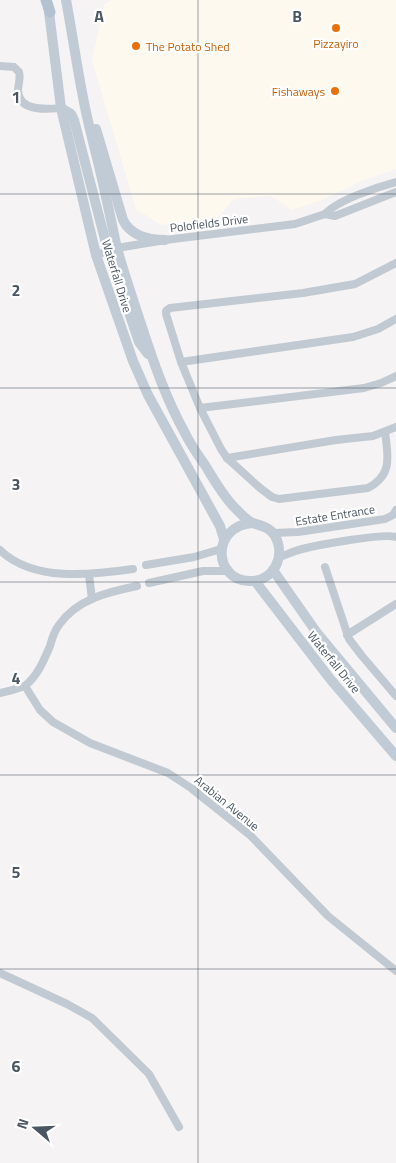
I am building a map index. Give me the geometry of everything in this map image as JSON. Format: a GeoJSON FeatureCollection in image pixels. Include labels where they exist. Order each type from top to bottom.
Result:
{"type":"FeatureCollection","features":[{"type":"Feature","properties":{"kind":"main road"},"geometry":{"type":"LineString","coordinates":[[47,0],[50,12]]}},
{"type":"Feature","properties":{"kind":"main road","name":"Waterfall Drive"},"geometry":{"type":"LineString","coordinates":[[66,0],[113,249],[152,358],[184,433],[223,493],[235,508],[252,523]]}},
{"type":"Feature","properties":{"kind":"main road","name":"Waterfall Drive"},"geometry":{"type":"LineString","coordinates":[[50,12],[61,108],[96,255],[119,323],[144,386],[215,515],[223,544]]}},
{"type":"Feature","properties":{"kind":"main road"},"geometry":{"type":"LineString","coordinates":[[61,108],[71,114],[74,120],[113,249]]}},
{"type":"Feature","properties":{"kind":"main road"},"geometry":{"type":"LineString","coordinates":[[86,112],[94,123],[127,228],[147,238],[165,240]]}},
{"type":"Feature","properties":{"kind":"main road"},"geometry":{"type":"LineString","coordinates":[[252,523],[261,525],[274,533],[279,545],[279,558],[268,575],[255,581],[246,581],[228,571],[222,560],[223,544],[229,532],[236,527],[252,523]]}},
{"type":"Feature","properties":{"kind":"main road","name":"Waterfall Drive"},"geometry":{"type":"LineString","coordinates":[[273,570],[317,633],[396,728]]}},
{"type":"Feature","properties":{"kind":"main road","name":"Waterfall Drive"},"geometry":{"type":"LineString","coordinates":[[255,581],[331,680],[396,756]]}},
{"type":"Feature","properties":{"kind":"street"},"geometry":{"type":"LineString","coordinates":[[0,66],[14,67],[19,72],[19,97],[26,105],[34,108],[61,108]]}},
{"type":"Feature","properties":{"kind":"street","name":"Polofields Drive"},"geometry":{"type":"LineString","coordinates":[[96,255],[113,249],[165,240],[294,224],[325,214],[332,207],[381,186],[396,182]]}},
{"type":"Feature","properties":{"kind":"street","name":"Polofields Drive"},"geometry":{"type":"LineString","coordinates":[[325,214],[335,216],[396,192]]}},
{"type":"Feature","properties":{"kind":"street"},"geometry":{"type":"LineString","coordinates":[[385,432],[388,464],[386,472],[375,485],[368,488],[279,499],[272,497],[228,458],[221,449],[200,408],[181,362],[166,311],[170,308],[303,293],[355,284],[396,263]]}},
{"type":"Feature","properties":{"kind":"street"},"geometry":{"type":"LineString","coordinates":[[181,362],[353,337],[378,329],[396,319]]}},
{"type":"Feature","properties":{"kind":"street"},"geometry":{"type":"LineString","coordinates":[[200,408],[364,388],[381,384],[396,376]]}},
{"type":"Feature","properties":{"kind":"street"},"geometry":{"type":"LineString","coordinates":[[228,458],[336,440],[373,436],[396,427]]}},
{"type":"Feature","properties":{"kind":"street"},"geometry":{"type":"LineString","coordinates":[[396,511],[396,524]]}},
{"type":"Feature","properties":{"kind":"street","name":"Estate Entrance"},"geometry":{"type":"LineString","coordinates":[[274,533],[298,532],[385,518],[393,515],[396,511]]}},
{"type":"Feature","properties":{"kind":"street"},"geometry":{"type":"LineString","coordinates":[[279,558],[319,546],[385,535],[396,537]]}},
{"type":"Feature","properties":{"kind":"street"},"geometry":{"type":"LineString","coordinates":[[146,565],[194,557],[223,544]]}},
{"type":"Feature","properties":{"kind":"street"},"geometry":{"type":"LineString","coordinates":[[0,550],[19,564],[32,569],[89,575],[133,569]]}},
{"type":"Feature","properties":{"kind":"street"},"geometry":{"type":"LineString","coordinates":[[166,561],[170,578]]}},
{"type":"Feature","properties":{"kind":"street"},"geometry":{"type":"LineString","coordinates":[[325,567],[348,635],[362,656],[396,696]]}},
{"type":"Feature","properties":{"kind":"street"},"geometry":{"type":"LineString","coordinates":[[150,583],[203,571],[228,571]]}},
{"type":"Feature","properties":{"kind":"street"},"geometry":{"type":"LineString","coordinates":[[89,575],[92,598]]}},
{"type":"Feature","properties":{"kind":"street"},"geometry":{"type":"LineString","coordinates":[[0,693],[25,686],[39,669],[60,622],[78,607],[92,598],[106,593],[137,586]]}},
{"type":"Feature","properties":{"kind":"street"},"geometry":{"type":"LineString","coordinates":[[348,635],[396,604]]}},
{"type":"Feature","properties":{"kind":"street","name":"Arabian Avenue"},"geometry":{"type":"LineString","coordinates":[[25,686],[40,710],[53,722],[90,743],[168,773],[192,788],[250,835],[328,916],[396,971]]}},
{"type":"Feature","properties":{"kind":"street"},"geometry":{"type":"LineString","coordinates":[[0,973],[68,1004],[103,1026],[153,1079],[179,1127]]}},
{"type":"Feature","properties":{"kind":"shaded area"},"geometry":{"type":"Polygon","coordinates":[[[111,0],[396,0],[396,169],[362,181],[319,201],[292,210],[271,196],[234,199],[216,220],[161,225],[136,209],[92,60],[104,5],[111,0]]]}},
{"type":"Feature","properties":{"kind":"place","name":"Pizzayiro"},"geometry":{"type":"Point","coordinates":[336,28]}},
{"type":"Feature","properties":{"kind":"place","name":"The Potato Shed"},"geometry":{"type":"Point","coordinates":[136,46]}},
{"type":"Feature","properties":{"kind":"place","name":"Fishaways"},"geometry":{"type":"Point","coordinates":[335,91]}}]}
